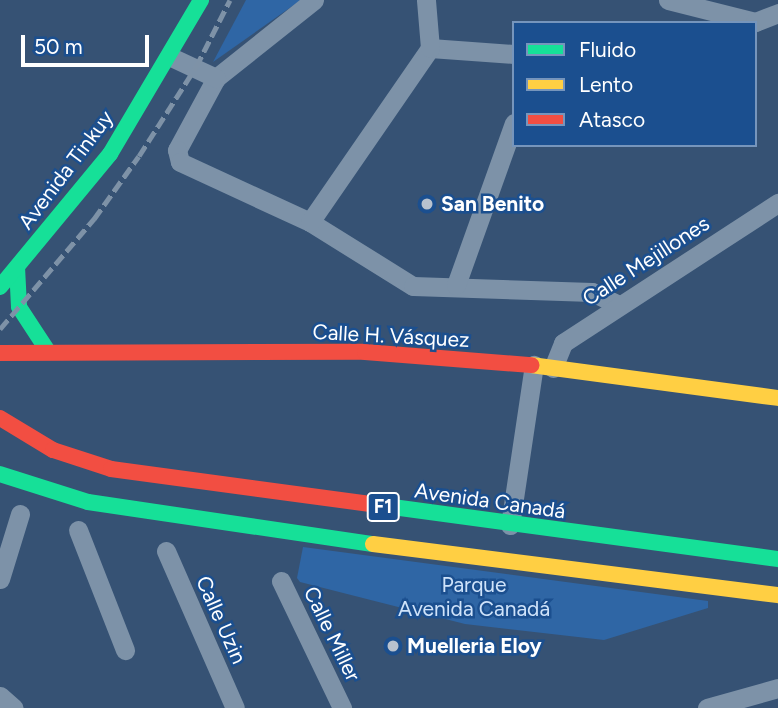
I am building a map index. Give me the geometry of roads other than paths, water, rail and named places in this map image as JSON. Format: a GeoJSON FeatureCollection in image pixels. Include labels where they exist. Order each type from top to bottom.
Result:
{"type":"FeatureCollection","features":[{"type":"Feature","properties":{"kind":"main road","name":"Avenida Tinkuy"},"geometry":{"type":"LineString","coordinates":[[0,287],[110,154],[171,57],[201,0]]}},
{"type":"Feature","properties":{"kind":"main road"},"geometry":{"type":"LineString","coordinates":[[17,267],[19,307],[47,351]]}},
{"type":"Feature","properties":{"kind":"main road","name":"Calle H. Vásquez"},"geometry":{"type":"LineString","coordinates":[[0,353],[365,352],[543,367],[778,398]]}},
{"type":"Feature","properties":{"kind":"main road","name":"Avenida Canadá"},"geometry":{"type":"LineString","coordinates":[[0,418],[53,450],[111,470],[778,559]]}},
{"type":"Feature","properties":{"kind":"main road","name":"F1"},"geometry":{"type":"LineString","coordinates":[[0,474],[88,502],[451,556],[778,595]]}},
{"type":"Feature","properties":{"kind":"street"},"geometry":{"type":"LineString","coordinates":[[314,0],[216,78],[177,158],[310,222],[413,286],[456,285],[593,292],[619,305]]}},
{"type":"Feature","properties":{"kind":"street"},"geometry":{"type":"LineString","coordinates":[[310,222],[430,48],[426,0]]}},
{"type":"Feature","properties":{"kind":"street"},"geometry":{"type":"LineString","coordinates":[[668,0],[751,21]]}},
{"type":"Feature","properties":{"kind":"street"},"geometry":{"type":"LineString","coordinates":[[757,21],[778,13]]}},
{"type":"Feature","properties":{"kind":"street"},"geometry":{"type":"LineString","coordinates":[[430,48],[512,54]]}},
{"type":"Feature","properties":{"kind":"street"},"geometry":{"type":"LineString","coordinates":[[171,57],[216,78]]}},
{"type":"Feature","properties":{"kind":"street"},"geometry":{"type":"LineString","coordinates":[[456,285],[512,129]]}},
{"type":"Feature","properties":{"kind":"street","name":"Calle Mejillones"},"geometry":{"type":"LineString","coordinates":[[510,525],[543,367],[563,343],[778,203]]}},
{"type":"Feature","properties":{"kind":"street"},"geometry":{"type":"LineString","coordinates":[[0,579],[20,514]]}},
{"type":"Feature","properties":{"kind":"street"},"geometry":{"type":"LineString","coordinates":[[78,530],[125,650]]}},
{"type":"Feature","properties":{"kind":"street","name":"Calle Uzin"},"geometry":{"type":"LineString","coordinates":[[166,551],[236,708]]}},
{"type":"Feature","properties":{"kind":"street","name":"Calle Miller"},"geometry":{"type":"LineString","coordinates":[[281,580],[342,708]]}},
{"type":"Feature","properties":{"kind":"street"},"geometry":{"type":"LineString","coordinates":[[706,708],[778,688]]}},
{"type":"Feature","properties":{"kind":"street"},"geometry":{"type":"LineString","coordinates":[[0,696],[14,708]]}},
{"type":"Feature","properties":{"kind":"railway"},"geometry":{"type":"LineString","coordinates":[[0,329],[94,219],[139,156],[196,67],[230,0]]}},
{"type":"Feature","properties":{"kind":"place","name":"San Benito"},"geometry":{"type":"Point","coordinates":[427,204]}},
{"type":"Feature","properties":{"kind":"place","name":"Muelleria Eloy"},"geometry":{"type":"Point","coordinates":[393,646]}},
{"type":"Feature","properties":{"kind":"park label","name":"Parque Avenida Canadá"},"geometry":{"type":"Point","coordinates":[474,597]}}]}
